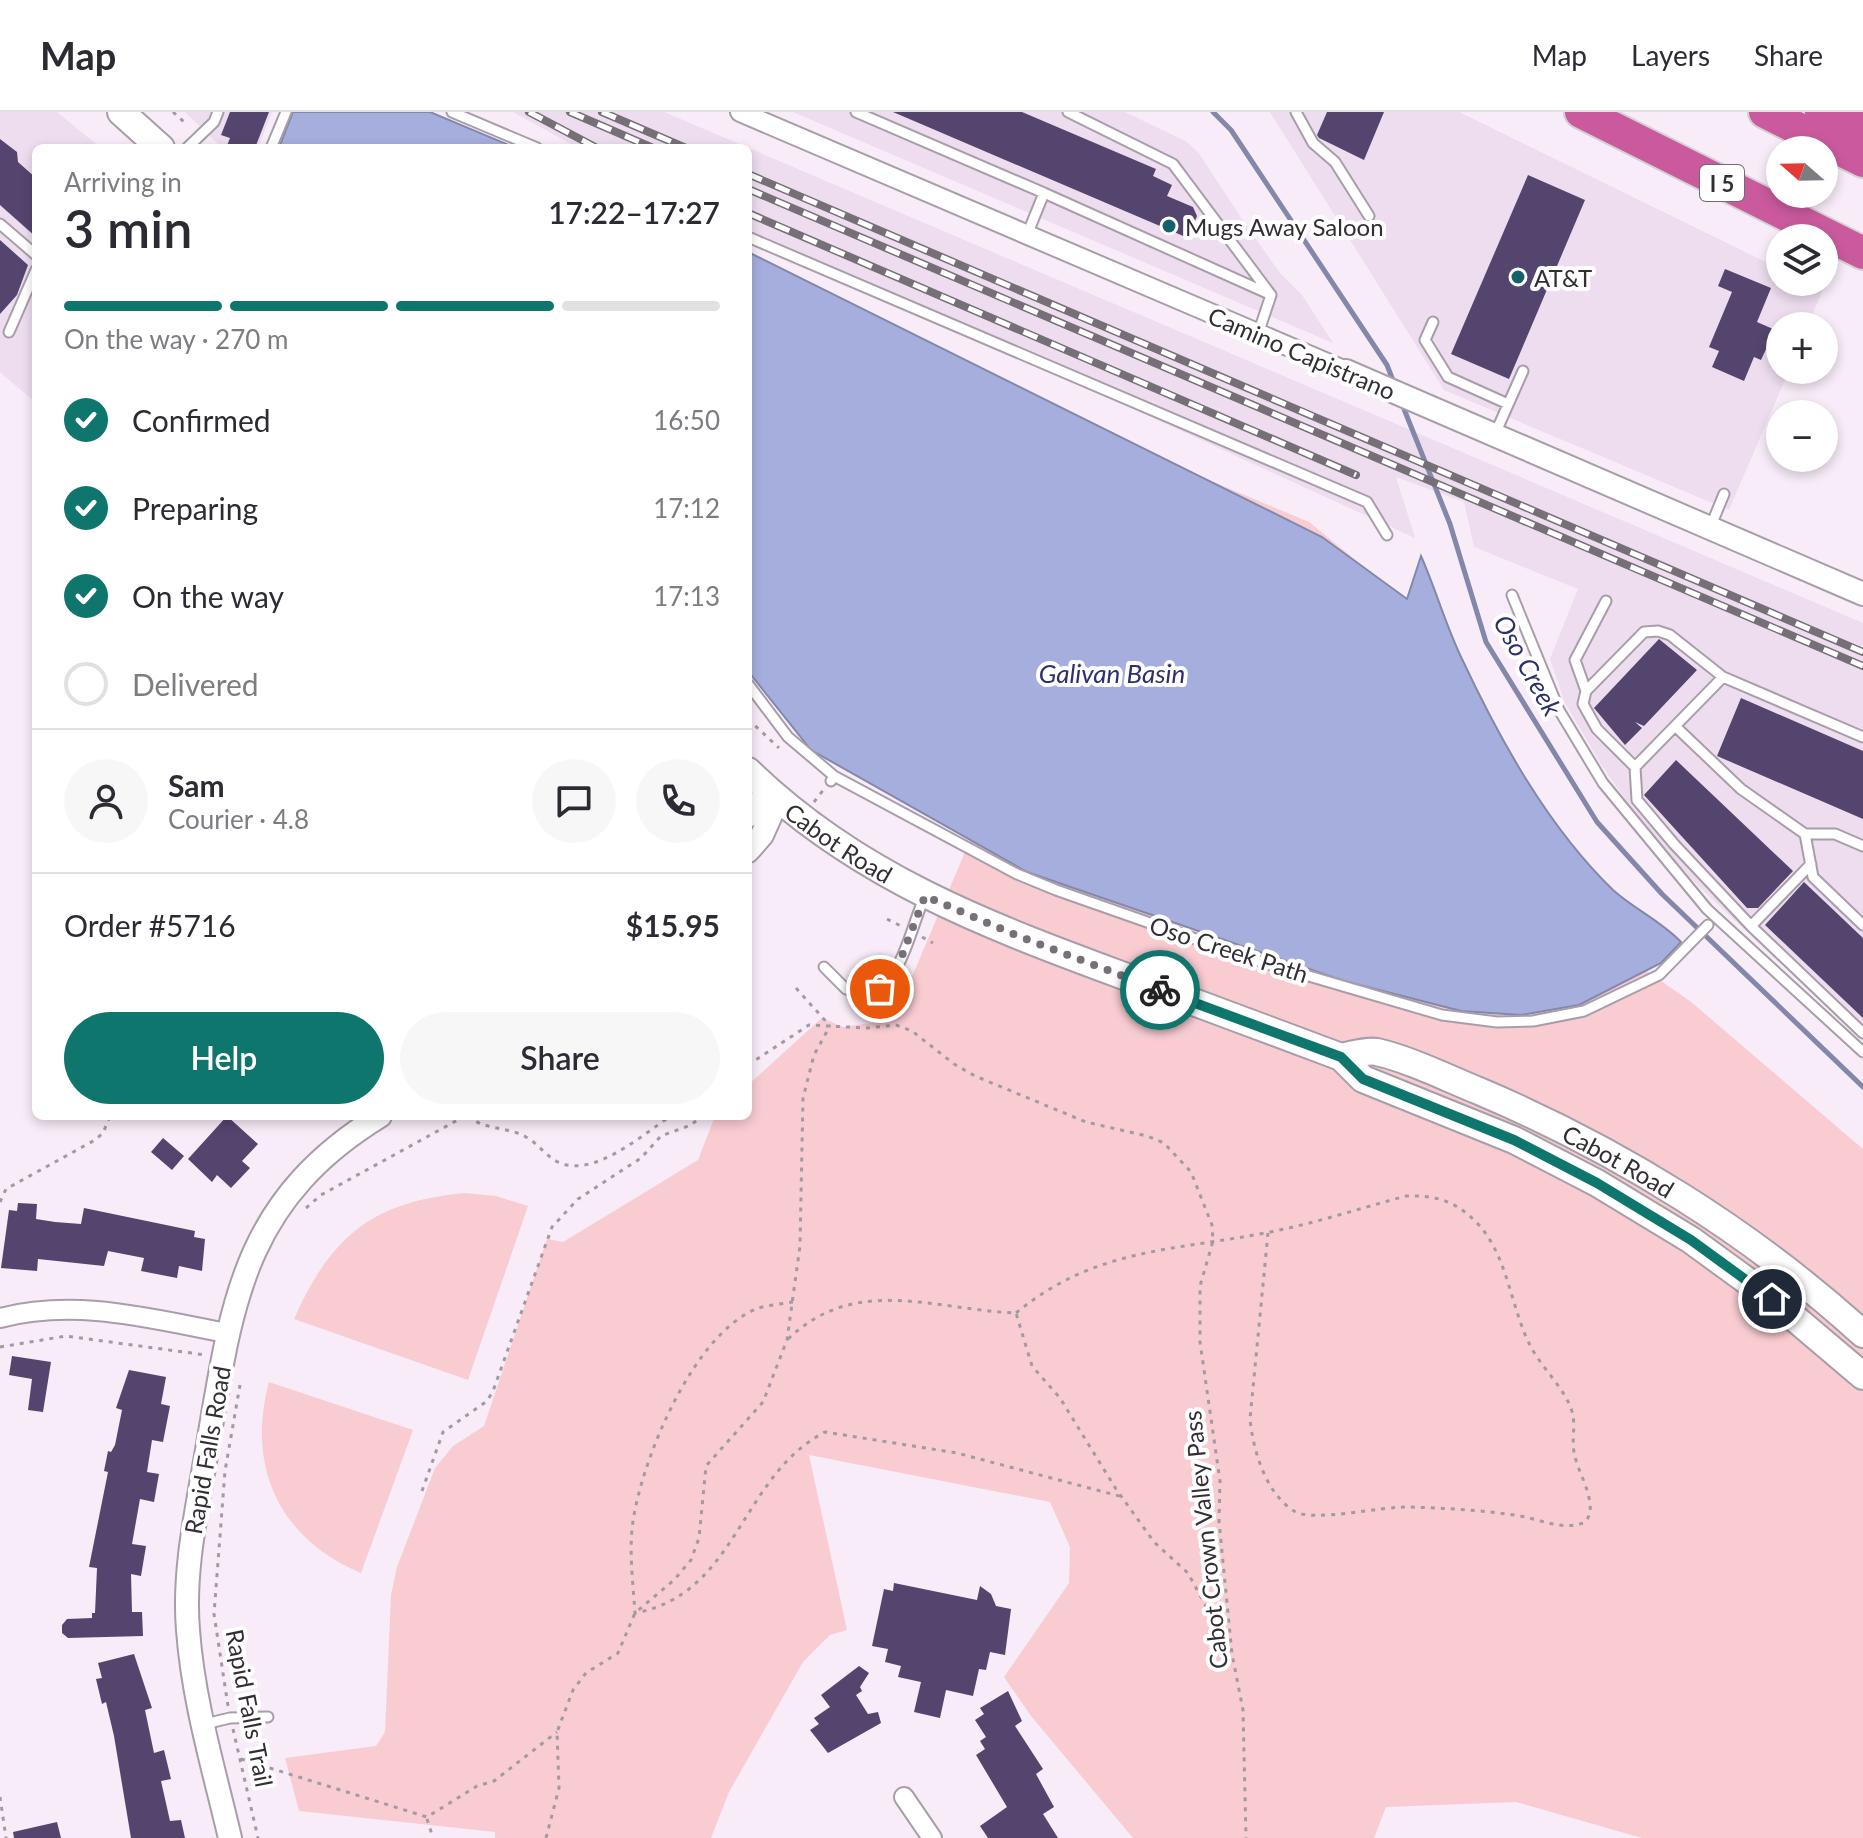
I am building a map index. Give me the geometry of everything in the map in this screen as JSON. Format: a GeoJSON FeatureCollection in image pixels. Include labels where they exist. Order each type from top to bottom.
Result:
{"type":"FeatureCollection","features":[{"type":"Feature","properties":{"kind":"highway","name":"I 5"},"geometry":{"type":"LineString","coordinates":[[1581,112],[1863,253]]}},
{"type":"Feature","properties":{"kind":"highway"},"geometry":{"type":"LineString","coordinates":[[1765,112],[1863,161]]}},
{"type":"Feature","properties":{"kind":"highway"},"geometry":{"type":"LineString","coordinates":[[1821,112],[1863,129]]}},
{"type":"Feature","properties":{"kind":"main road"},"geometry":{"type":"LineString","coordinates":[[121,112],[157,144]]}},
{"type":"Feature","properties":{"kind":"main road","name":"Cabot Road"},"geometry":{"type":"LineString","coordinates":[[752,774],[871,866],[925,896],[1018,936],[1341,1057],[1363,1079],[1514,1140],[1597,1183],[1691,1240],[1772,1299],[1863,1376]]}},
{"type":"Feature","properties":{"kind":"main road","name":"Cabot Road"},"geometry":{"type":"LineString","coordinates":[[1341,1057],[1374,1051],[1542,1120],[1615,1157],[1709,1214],[1863,1334]]}},
{"type":"Feature","properties":{"kind":"street","name":"Camino Capistrano"},"geometry":{"type":"LineString","coordinates":[[742,112],[1863,594]]}},
{"type":"Feature","properties":{"kind":"street"},"geometry":{"type":"LineString","coordinates":[[752,811],[760,801],[779,797]]}},
{"type":"Feature","properties":{"kind":"street"},"geometry":{"type":"LineString","coordinates":[[752,846],[762,835],[779,797]]}},
{"type":"Feature","properties":{"kind":"street","name":"Rapid Falls Road"},"geometry":{"type":"LineString","coordinates":[[230,1838],[204,1724],[188,1630],[188,1564],[227,1333],[244,1272],[268,1223],[285,1198],[327,1151],[374,1120]]}},
{"type":"Feature","properties":{"kind":"street"},"geometry":{"type":"LineString","coordinates":[[0,1318],[27,1311],[67,1307],[112,1311],[227,1333]]}},
{"type":"Feature","properties":{"kind":"street"},"geometry":{"type":"LineString","coordinates":[[904,1797],[932,1838]]}},
{"type":"Feature","properties":{"kind":"lane"},"geometry":{"type":"LineString","coordinates":[[191,144],[214,122],[218,112]]}},
{"type":"Feature","properties":{"kind":"lane"},"geometry":{"type":"LineString","coordinates":[[273,144],[286,112]]}},
{"type":"Feature","properties":{"kind":"lane"},"geometry":{"type":"LineString","coordinates":[[452,112],[528,144]]}},
{"type":"Feature","properties":{"kind":"lane"},"geometry":{"type":"LineString","coordinates":[[856,112],[1271,295]]}},
{"type":"Feature","properties":{"kind":"lane"},"geometry":{"type":"LineString","coordinates":[[1068,112],[1173,164],[1271,295]]}},
{"type":"Feature","properties":{"kind":"lane"},"geometry":{"type":"LineString","coordinates":[[1296,112],[1313,143],[1335,162],[1369,216]]}},
{"type":"Feature","properties":{"kind":"lane"},"geometry":{"type":"LineString","coordinates":[[1027,235],[1044,193]]}},
{"type":"Feature","properties":{"kind":"lane"},"geometry":{"type":"LineString","coordinates":[[0,224],[32,252]]}},
{"type":"Feature","properties":{"kind":"lane"},"geometry":{"type":"LineString","coordinates":[[752,239],[1367,502],[1387,535]]}},
{"type":"Feature","properties":{"kind":"lane"},"geometry":{"type":"LineString","coordinates":[[9,332],[32,279]]}},
{"type":"Feature","properties":{"kind":"lane"},"geometry":{"type":"LineString","coordinates":[[1258,334],[1271,295]]}},
{"type":"Feature","properties":{"kind":"lane"},"geometry":{"type":"LineString","coordinates":[[1433,322],[1425,340],[1448,377],[1508,404]]}},
{"type":"Feature","properties":{"kind":"lane"},"geometry":{"type":"LineString","coordinates":[[1495,436],[1523,371]]}},
{"type":"Feature","properties":{"kind":"lane"},"geometry":{"type":"LineString","coordinates":[[1710,528],[1724,494]]}},
{"type":"Feature","properties":{"kind":"lane"},"geometry":{"type":"LineString","coordinates":[[1512,595],[1559,710],[1603,783],[1712,921],[1863,1052]]}},
{"type":"Feature","properties":{"kind":"lane"},"geometry":{"type":"LineString","coordinates":[[1586,691],[1575,660],[1606,601]]}},
{"type":"Feature","properties":{"kind":"lane"},"geometry":{"type":"LineString","coordinates":[[1863,737],[1723,677],[1670,635],[1658,631],[1644,632],[1586,691],[1583,704],[1597,729],[1635,767],[1637,800],[1751,926],[1863,1033]]}},
{"type":"Feature","properties":{"kind":"lane"},"geometry":{"type":"LineString","coordinates":[[1635,767],[1723,677]]}},
{"type":"Feature","properties":{"kind":"lane","name":"Oso Creek Path"},"geometry":{"type":"LineString","coordinates":[[752,689],[788,737],[832,778],[1017,874],[1261,962],[1442,1015],[1497,1022],[1559,1017],[1584,1011],[1659,975],[1712,921]]}},
{"type":"Feature","properties":{"kind":"lane"},"geometry":{"type":"LineString","coordinates":[[1676,727],[1741,789],[1805,834],[1835,834],[1863,846]]}},
{"type":"Feature","properties":{"kind":"lane"},"geometry":{"type":"LineString","coordinates":[[1805,834],[1813,877],[1863,925]]}},
{"type":"Feature","properties":{"kind":"lane"},"geometry":{"type":"LineString","coordinates":[[1751,926],[1811,864]]}},
{"type":"Feature","properties":{"kind":"lane"},"geometry":{"type":"LineString","coordinates":[[824,967],[846,989],[871,995],[880,989],[893,979],[925,896]]}},
{"type":"Feature","properties":{"kind":"lane"},"geometry":{"type":"LineString","coordinates":[[204,1724],[230,1718],[268,1717]]}},
{"type":"Feature","properties":{"kind":"path"},"geometry":{"type":"LineString","coordinates":[[173,112],[184,122]]}},
{"type":"Feature","properties":{"kind":"path"},"geometry":{"type":"LineString","coordinates":[[752,723],[782,749]]}},
{"type":"Feature","properties":{"kind":"path"},"geometry":{"type":"LineString","coordinates":[[796,988],[830,1026]]}},
{"type":"Feature","properties":{"kind":"path"},"geometry":{"type":"LineString","coordinates":[[752,1062],[809,1025],[867,1028],[896,1025],[912,1031],[954,1064],[975,1076],[1086,1122],[1164,1143],[1191,1172],[1212,1225],[1213,1241]]}},
{"type":"Feature","properties":{"kind":"path"},"geometry":{"type":"LineString","coordinates":[[635,1613],[674,1580],[691,1560],[699,1538],[706,1466],[763,1402],[787,1340],[800,1231],[803,1098],[814,1055],[830,1026]]}},
{"type":"Feature","properties":{"kind":"path"},"geometry":{"type":"LineString","coordinates":[[0,1202],[6,1189],[95,1140],[103,1133],[108,1120]]}},
{"type":"Feature","properties":{"kind":"path"},"geometry":{"type":"LineString","coordinates":[[302,1212],[321,1195],[460,1120]]}},
{"type":"Feature","properties":{"kind":"path"},"geometry":{"type":"LineString","coordinates":[[472,1120],[479,1125],[522,1135],[548,1157],[577,1166],[605,1157],[665,1120]]}},
{"type":"Feature","properties":{"kind":"path"},"geometry":{"type":"LineString","coordinates":[[422,1491],[443,1432],[487,1401],[493,1391],[552,1227],[578,1199],[641,1158],[661,1136],[697,1120]]}},
{"type":"Feature","properties":{"kind":"path"},"geometry":{"type":"LineString","coordinates":[[787,1340],[803,1324],[852,1302],[882,1299],[1016,1313],[1061,1282],[1123,1256],[1268,1233],[1406,1196],[1428,1195],[1449,1201],[1476,1221],[1499,1259],[1526,1338],[1560,1388],[1573,1414],[1574,1450],[1580,1479],[1590,1499],[1586,1522],[1559,1526],[1518,1515],[1464,1509],[1386,1507],[1309,1516],[1294,1512],[1278,1496],[1253,1449],[1250,1419],[1268,1233]]}},
{"type":"Feature","properties":{"kind":"path","name":"Cabot Crown Valley Pass"},"geometry":{"type":"LineString","coordinates":[[1213,1241],[1200,1286],[1200,1342],[1220,1481],[1219,1521],[1232,1654],[1243,1710],[1246,1838]]}},
{"type":"Feature","properties":{"kind":"path"},"geometry":{"type":"LineString","coordinates":[[546,1838],[559,1788],[557,1732],[573,1690],[586,1673],[618,1653],[635,1613],[633,1517],[646,1465],[676,1401],[707,1349],[732,1324],[757,1309],[793,1302]]}},
{"type":"Feature","properties":{"kind":"path"},"geometry":{"type":"LineString","coordinates":[[1016,1313],[1032,1366],[1060,1398],[1154,1542],[1188,1573],[1232,1654]]}},
{"type":"Feature","properties":{"kind":"path"},"geometry":{"type":"LineString","coordinates":[[0,1347],[66,1336],[202,1355]]}},
{"type":"Feature","properties":{"kind":"path","name":"Rapid Falls Trail"},"geometry":{"type":"LineString","coordinates":[[240,1384],[225,1471],[214,1614],[217,1655],[258,1838]]}},
{"type":"Feature","properties":{"kind":"path"},"geometry":{"type":"LineString","coordinates":[[635,1613],[652,1610],[691,1591],[712,1570],[777,1471],[807,1441],[825,1432],[957,1453],[1123,1497]]}},
{"type":"Feature","properties":{"kind":"path"},"geometry":{"type":"LineString","coordinates":[[241,1759],[427,1817],[477,1786],[494,1781],[557,1732]]}},
{"type":"Feature","properties":{"kind":"path"},"geometry":{"type":"LineString","coordinates":[[0,1797],[6,1838]]}},
{"type":"Feature","properties":{"kind":"path"},"geometry":{"type":"LineString","coordinates":[[427,1817],[433,1838]]}},
{"type":"Feature","properties":{"kind":"shaded area"},"geometry":{"type":"Polygon","coordinates":[[[0,112],[57,112],[96,144],[32,144],[32,400],[0,372],[0,112]]]}},
{"type":"Feature","properties":{"kind":"shaded area"},"geometry":{"type":"Polygon","coordinates":[[[185,112],[272,112],[260,144],[218,144],[185,112]]]}},
{"type":"Feature","properties":{"kind":"shaded area"},"geometry":{"type":"Polygon","coordinates":[[[513,112],[664,112],[739,144],[571,144],[513,112]]]}},
{"type":"Feature","properties":{"kind":"shaded area"},"geometry":{"type":"Polygon","coordinates":[[[793,112],[1125,112],[1187,142],[1198,152],[1248,228],[1280,273],[1302,295],[1333,343],[793,112]]]}},
{"type":"Feature","properties":{"kind":"shaded area"},"geometry":{"type":"Polygon","coordinates":[[[1270,112],[1459,112],[1766,262],[1766,296],[1820,296],[1813,312],[1766,312],[1766,384],[1783,384],[1776,400],[1766,400],[1766,424],[1729,510],[1444,390],[1270,112]]]}},
{"type":"Feature","properties":{"kind":"shaded area"},"geometry":{"type":"Polygon","coordinates":[[[752,150],[1863,623],[1863,1042],[1687,875],[1639,819],[1602,766],[1565,703],[1550,659],[1578,589],[1474,547],[1464,502],[1396,477],[1415,538],[752,234],[752,150]]]}},
{"type":"Feature","properties":{"kind":"shaded area"},"geometry":{"type":"Polygon","coordinates":[[[752,289],[1309,522],[1402,598],[1588,931],[1690,1001],[1863,1149],[1863,1838],[1642,1838],[1516,1802],[1386,1807],[1374,1838],[1133,1838],[1031,1716],[1004,1677],[1069,1583],[1070,1547],[1050,1502],[809,1455],[847,1630],[830,1635],[803,1662],[729,1792],[711,1838],[495,1838],[495,1832],[299,1811],[285,1758],[376,1746],[385,1732],[391,1595],[397,1567],[435,1468],[453,1446],[484,1426],[547,1239],[563,1242],[698,1160],[713,1120],[752,1120],[752,1081],[822,1018],[843,1027],[884,1021],[911,979],[982,812],[752,296],[752,289]]]}},
{"type":"Feature","properties":{"kind":"shaded area"},"geometry":{"type":"Polygon","coordinates":[[[464,1193],[496,1196],[528,1206],[468,1380],[294,1319],[323,1266],[358,1228],[404,1205],[464,1193]]]}},
{"type":"Feature","properties":{"kind":"shaded area"},"geometry":{"type":"Polygon","coordinates":[[[269,1382],[413,1430],[361,1573],[309,1541],[290,1520],[276,1496],[266,1470],[262,1442],[269,1382]]]}},
{"type":"Feature","properties":{"kind":"water"},"geometry":{"type":"Polygon","coordinates":[[[293,112],[430,112],[506,144],[281,144],[293,112]]]}},
{"type":"Feature","properties":{"kind":"water","name":"Galivan Basin"},"geometry":{"type":"Polygon","coordinates":[[[752,254],[1322,537],[1407,599],[1421,556],[1456,646],[1477,690],[1509,751],[1547,811],[1567,839],[1613,890],[1681,942],[1661,963],[1579,1005],[1521,1015],[1461,1011],[1344,981],[1027,872],[811,750],[752,676],[752,254]]]}},
{"type":"Feature","properties":{"kind":"building"},"geometry":{"type":"Polygon","coordinates":[[[230,112],[269,112],[257,144],[228,144],[230,138],[221,135],[230,112]]]}},
{"type":"Feature","properties":{"kind":"building"},"geometry":{"type":"Polygon","coordinates":[[[893,112],[1022,112],[1156,169],[1153,176],[1172,185],[1167,196],[1193,207],[1197,216],[1188,238],[893,112]]]}},
{"type":"Feature","properties":{"kind":"building"},"geometry":{"type":"Polygon","coordinates":[[[1327,112],[1384,112],[1364,160],[1319,138],[1317,135],[1327,112]]]}},
{"type":"Feature","properties":{"kind":"building"},"geometry":{"type":"Polygon","coordinates":[[[0,139],[17,152],[18,162],[32,174],[32,233],[0,205],[0,139]]]}},
{"type":"Feature","properties":{"kind":"building","name":"AT&T"},"geometry":{"type":"Polygon","coordinates":[[[1528,175],[1585,200],[1509,379],[1451,354],[1528,175]]]}},
{"type":"Feature","properties":{"kind":"building"},"geometry":{"type":"Polygon","coordinates":[[[0,240],[28,265],[17,295],[0,314],[0,240]]]}},
{"type":"Feature","properties":{"kind":"building"},"geometry":{"type":"Polygon","coordinates":[[[1725,269],[1766,286],[1768,296],[1757,322],[1766,326],[1766,349],[1761,360],[1754,357],[1744,381],[1712,367],[1719,351],[1709,347],[1732,292],[1718,286],[1725,269]]]}},
{"type":"Feature","properties":{"kind":"building"},"geometry":{"type":"Polygon","coordinates":[[[1659,639],[1697,670],[1644,726],[1635,722],[1642,728],[1625,745],[1594,708],[1659,639]]]}},
{"type":"Feature","properties":{"kind":"building"},"geometry":{"type":"Polygon","coordinates":[[[1741,698],[1863,751],[1863,819],[1717,756],[1741,698]]]}},
{"type":"Feature","properties":{"kind":"building"},"geometry":{"type":"Polygon","coordinates":[[[1676,760],[1793,871],[1758,908],[1747,908],[1644,795],[1676,760]]]}},
{"type":"Feature","properties":{"kind":"building"},"geometry":{"type":"Polygon","coordinates":[[[1804,882],[1863,938],[1863,1018],[1765,925],[1804,882]]]}},
{"type":"Feature","properties":{"kind":"building"},"geometry":{"type":"Polygon","coordinates":[[[223,1120],[231,1120],[258,1144],[242,1161],[250,1168],[231,1188],[217,1175],[212,1182],[188,1159],[223,1120]]]}},
{"type":"Feature","properties":{"kind":"building"},"geometry":{"type":"Polygon","coordinates":[[[163,1138],[184,1156],[172,1170],[151,1152],[163,1138]]]}},
{"type":"Feature","properties":{"kind":"building"},"geometry":{"type":"Polygon","coordinates":[[[18,1203],[37,1204],[36,1219],[81,1224],[84,1208],[195,1231],[194,1237],[205,1239],[202,1271],[179,1266],[177,1278],[141,1271],[144,1258],[108,1251],[104,1266],[38,1259],[37,1271],[1,1268],[9,1210],[17,1211],[18,1203]]]}},
{"type":"Feature","properties":{"kind":"building"},"geometry":{"type":"Polygon","coordinates":[[[12,1356],[51,1362],[43,1412],[28,1410],[32,1379],[9,1375],[12,1356]]]}},
{"type":"Feature","properties":{"kind":"building"},"geometry":{"type":"Polygon","coordinates":[[[129,1370],[166,1377],[161,1404],[170,1406],[163,1442],[152,1440],[147,1472],[159,1474],[154,1502],[140,1499],[132,1544],[146,1546],[141,1576],[131,1574],[132,1612],[142,1612],[143,1636],[68,1638],[62,1633],[62,1625],[67,1619],[92,1618],[92,1613],[95,1613],[97,1568],[89,1567],[108,1472],[104,1471],[108,1451],[111,1452],[115,1445],[122,1410],[116,1408],[129,1370]]]}},
{"type":"Feature","properties":{"kind":"building"},"geometry":{"type":"Polygon","coordinates":[[[894,1583],[977,1600],[980,1586],[991,1594],[996,1606],[1011,1609],[1005,1655],[990,1652],[986,1670],[979,1669],[973,1696],[946,1690],[940,1718],[914,1712],[921,1682],[898,1677],[901,1666],[885,1662],[888,1649],[872,1646],[884,1589],[893,1591],[894,1583]]]}},
{"type":"Feature","properties":{"kind":"building"},"geometry":{"type":"Polygon","coordinates":[[[134,1654],[152,1708],[145,1710],[154,1753],[164,1750],[171,1779],[161,1781],[170,1821],[181,1820],[185,1838],[131,1838],[114,1736],[106,1702],[102,1704],[96,1679],[102,1678],[98,1663],[134,1654]]]}},
{"type":"Feature","properties":{"kind":"building"},"geometry":{"type":"Polygon","coordinates":[[[859,1666],[869,1673],[860,1687],[862,1691],[856,1695],[868,1714],[878,1712],[881,1723],[828,1753],[810,1730],[819,1724],[814,1718],[830,1707],[821,1695],[859,1666]]]}},
{"type":"Feature","properties":{"kind":"building"},"geometry":{"type":"Polygon","coordinates":[[[1008,1691],[1022,1721],[1015,1726],[1043,1769],[1036,1774],[1054,1807],[1043,1814],[1058,1838],[988,1838],[980,1826],[1007,1807],[976,1755],[985,1749],[980,1741],[986,1737],[975,1720],[984,1714],[980,1708],[1008,1691]]]}},
{"type":"Feature","properties":{"kind":"building"},"geometry":{"type":"Polygon","coordinates":[[[57,1822],[61,1838],[14,1838],[13,1832],[57,1822]]]}},
{"type":"Feature","properties":{"kind":"waterway","name":"Oso Creek"},"geometry":{"type":"LineString","coordinates":[[1213,112],[1231,130],[1387,365],[1394,383]]}},
{"type":"Feature","properties":{"kind":"waterway","name":"Oso Creek"},"geometry":{"type":"LineString","coordinates":[[1402,404],[1450,524],[1486,642],[1597,822],[1662,894],[1863,1087]]}},
{"type":"Feature","properties":{"kind":"railway"},"geometry":{"type":"LineString","coordinates":[[529,112],[589,144]]}},
{"type":"Feature","properties":{"kind":"railway"},"geometry":{"type":"LineString","coordinates":[[570,112],[644,144]]}},
{"type":"Feature","properties":{"kind":"railway"},"geometry":{"type":"LineString","coordinates":[[602,112],[677,144]]}},
{"type":"Feature","properties":{"kind":"railway"},"geometry":{"type":"LineString","coordinates":[[752,176],[1863,652]]}},
{"type":"Feature","properties":{"kind":"railway"},"geometry":{"type":"LineString","coordinates":[[752,191],[1863,666]]}},
{"type":"Feature","properties":{"kind":"railway"},"geometry":{"type":"LineString","coordinates":[[752,215],[1356,475]]}},
{"type":"Feature","properties":{"kind":"way so far"},"geometry":{"type":"LineString","coordinates":[[880,989],[893,979],[909,930],[925,896],[1018,936],[1160,990]]}},
{"type":"Feature","properties":{"kind":"place","name":"Mugs Away Saloon"},"geometry":{"type":"Point","coordinates":[1169,226]}},
{"type":"Feature","properties":{"kind":"place","name":"AT&T"},"geometry":{"type":"Point","coordinates":[1518,277]}},
{"type":"Feature","properties":{"kind":"route"},"geometry":{"type":"LineString","coordinates":[[1160,990],[1341,1057],[1363,1079],[1514,1140],[1597,1183],[1691,1240],[1772,1299]]}}]}
